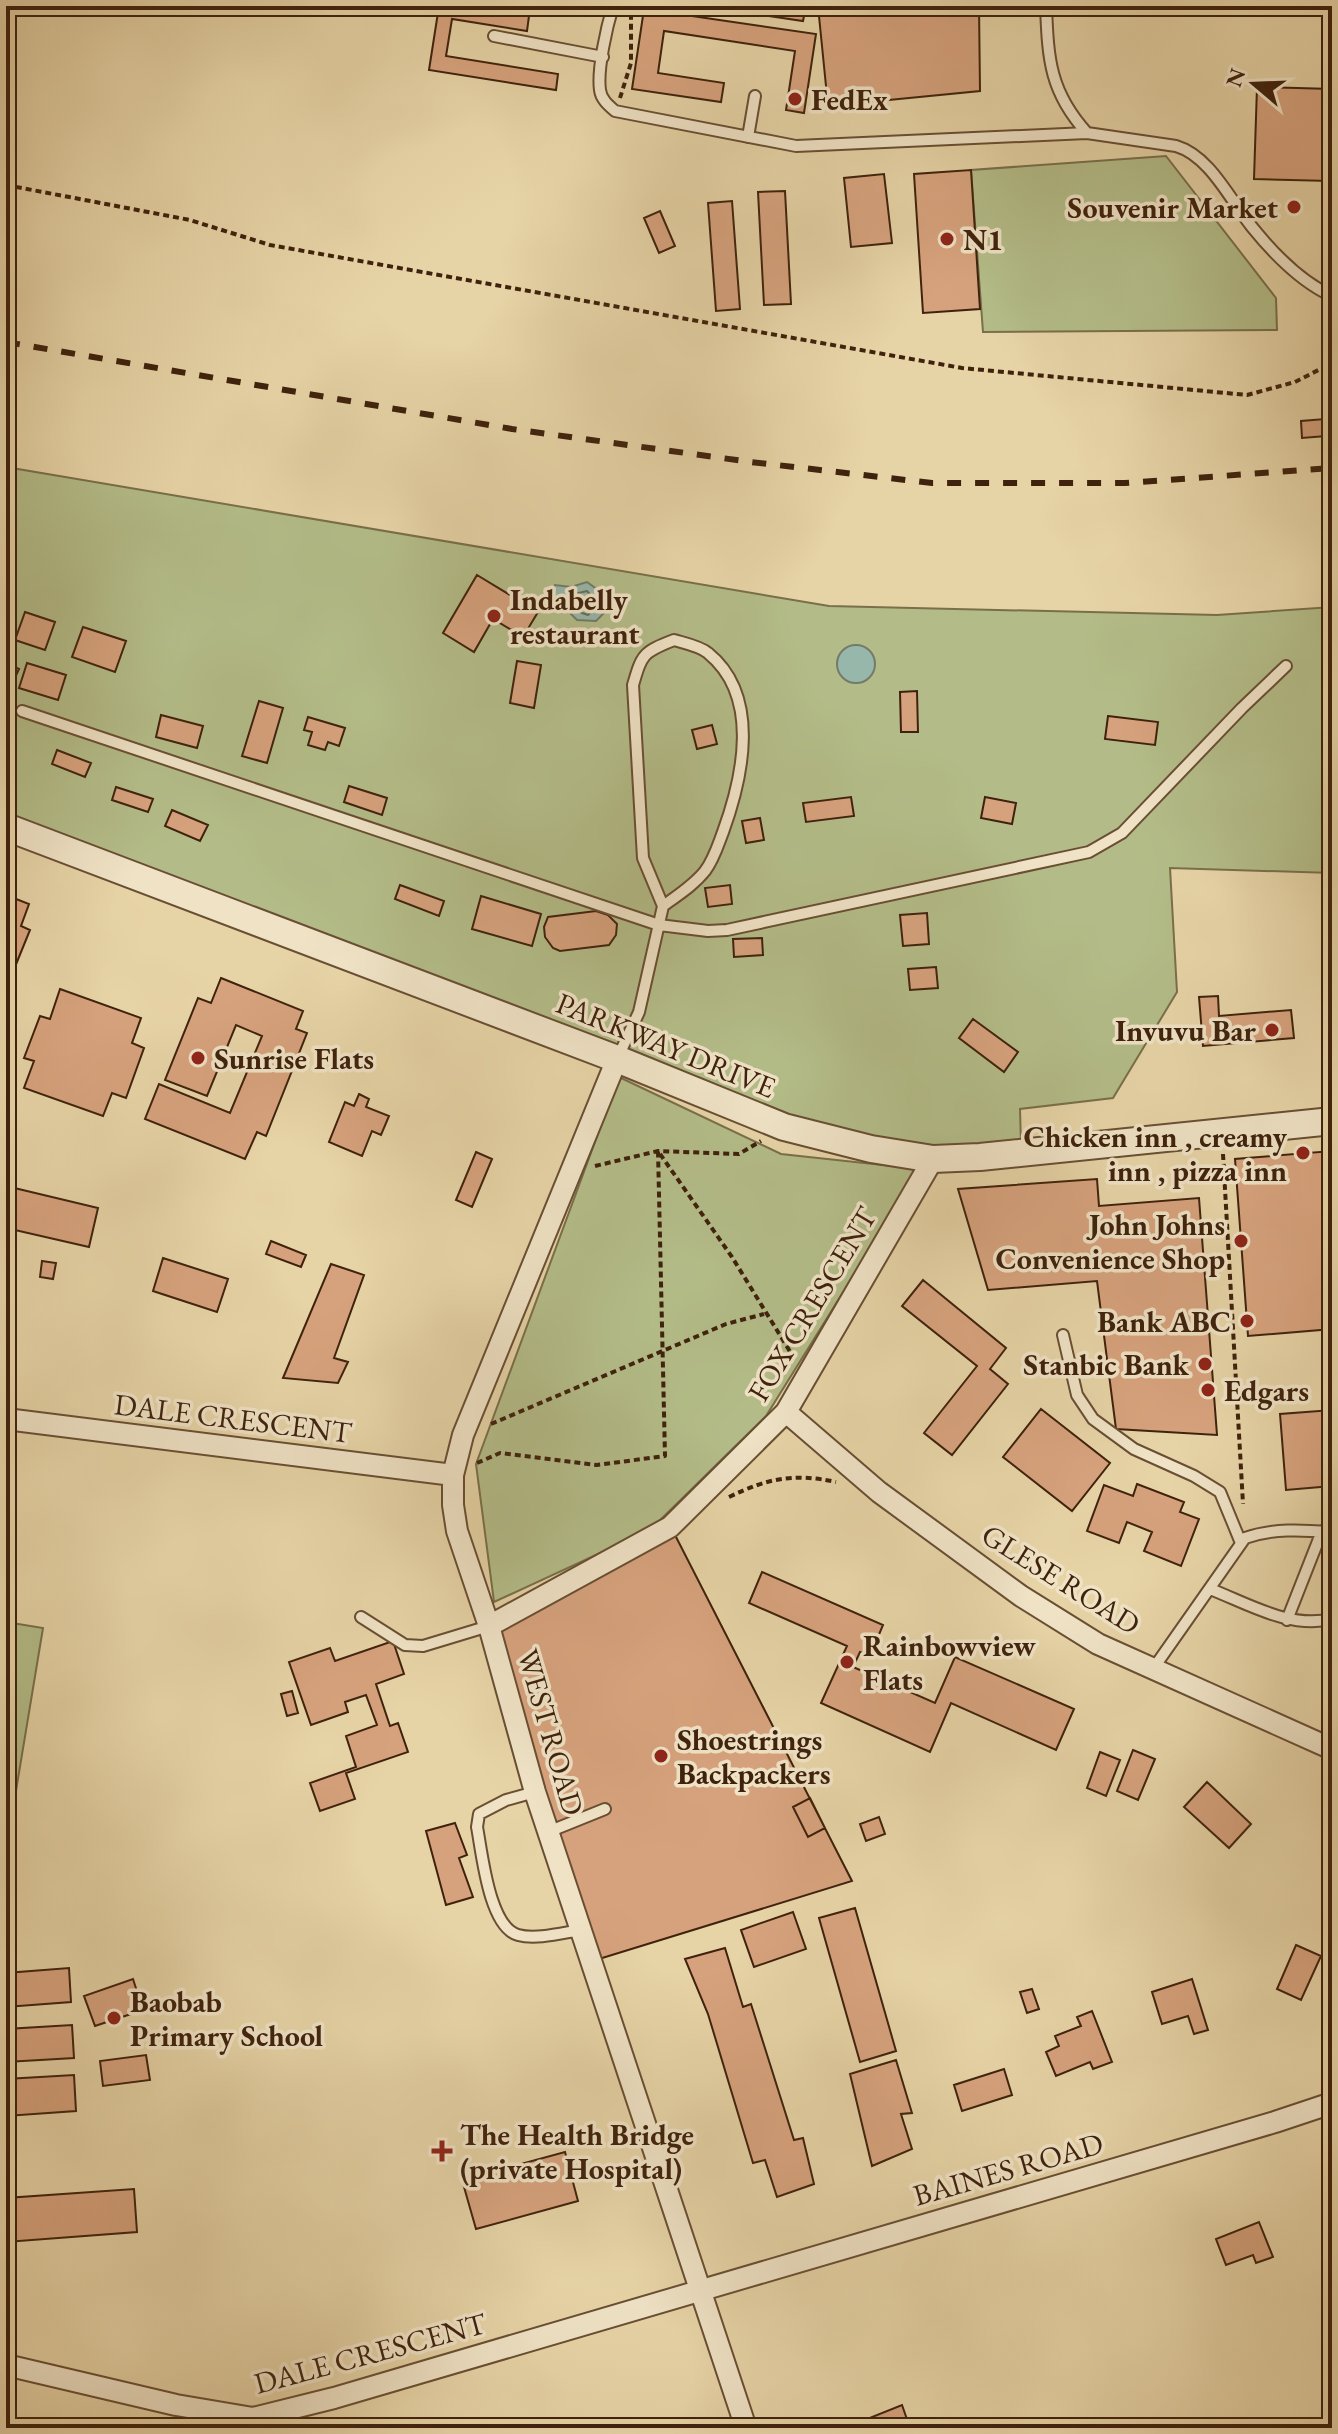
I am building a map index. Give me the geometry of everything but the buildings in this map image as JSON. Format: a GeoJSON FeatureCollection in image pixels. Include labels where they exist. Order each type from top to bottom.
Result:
{"type":"FeatureCollection","features":[{"type":"Feature","properties":{"kind":"street","name":"PARKWAY DRIVE"},"geometry":{"type":"LineString","coordinates":[[6,827],[617,1059],[784,1127],[871,1149],[933,1159],[1037,1152],[1332,1121]]}},
{"type":"Feature","properties":{"kind":"street","name":"WEST ROAD"},"geometry":{"type":"LineString","coordinates":[[617,1059],[463,1435],[453,1475],[453,1505],[457,1531],[489,1626],[535,1792],[746,2428]]}},
{"type":"Feature","properties":{"kind":"street","name":"FOX CRESCENT"},"geometry":{"type":"LineString","coordinates":[[489,1626],[670,1527],[786,1412],[933,1159]]}},
{"type":"Feature","properties":{"kind":"street","name":"GLESE ROAD"},"geometry":{"type":"LineString","coordinates":[[786,1412],[879,1492],[1021,1596],[1098,1644],[1332,1749]]}},
{"type":"Feature","properties":{"kind":"street","name":"DALE CRESCENT"},"geometry":{"type":"LineString","coordinates":[[6,1419],[453,1475]]}},
{"type":"Feature","properties":{"kind":"street","name":"BAINES ROAD"},"geometry":{"type":"LineString","coordinates":[[699,2289],[1332,2103]]}},
{"type":"Feature","properties":{"kind":"street","name":"DALE CRESCENT"},"geometry":{"type":"LineString","coordinates":[[6,2365],[176,2405],[253,2418],[334,2398],[699,2289]]}},
{"type":"Feature","properties":{"kind":"lane"},"geometry":{"type":"LineString","coordinates":[[613,6],[600,92],[615,111],[796,146],[1087,133],[1190,150],[1282,259],[1316,289],[1332,296]]}},
{"type":"Feature","properties":{"kind":"lane"},"geometry":{"type":"LineString","coordinates":[[1046,6],[1053,79],[1069,113],[1087,133]]}},
{"type":"Feature","properties":{"kind":"lane"},"geometry":{"type":"LineString","coordinates":[[494,36],[603,57]]}},
{"type":"Feature","properties":{"kind":"lane"},"geometry":{"type":"LineString","coordinates":[[748,137],[755,96]]}},
{"type":"Feature","properties":{"kind":"lane"},"geometry":{"type":"LineString","coordinates":[[617,1059],[639,1012],[663,906],[643,858],[633,685],[640,660],[653,648],[674,640],[707,652],[729,677],[737,696],[744,754],[731,811],[713,858],[696,881],[663,906]]}},
{"type":"Feature","properties":{"kind":"lane"},"geometry":{"type":"LineString","coordinates":[[22,711],[659,925],[708,931],[727,930],[1089,852],[1122,833],[1286,666]]}},
{"type":"Feature","properties":{"kind":"lane"},"geometry":{"type":"LineString","coordinates":[[1063,1335],[1077,1395],[1093,1419],[1134,1449],[1194,1476],[1220,1492],[1243,1540]]}},
{"type":"Feature","properties":{"kind":"lane"},"geometry":{"type":"LineString","coordinates":[[1153,1669],[1243,1540],[1274,1531],[1327,1531],[1287,1620]]}},
{"type":"Feature","properties":{"kind":"lane"},"geometry":{"type":"LineString","coordinates":[[1210,1589],[1287,1620],[1313,1624],[1332,1619]]}},
{"type":"Feature","properties":{"kind":"lane"},"geometry":{"type":"LineString","coordinates":[[361,1617],[405,1645],[423,1646],[489,1626]]}},
{"type":"Feature","properties":{"kind":"lane"},"geometry":{"type":"LineString","coordinates":[[535,1792],[506,1800],[479,1814],[477,1827],[495,1910],[506,1929],[519,1935],[583,1930]]}},
{"type":"Feature","properties":{"kind":"lane"},"geometry":{"type":"LineString","coordinates":[[548,1832],[605,1809]]}},
{"type":"Feature","properties":{"kind":"path"},"geometry":{"type":"LineString","coordinates":[[615,111],[631,63],[631,6]]}},
{"type":"Feature","properties":{"kind":"path"},"geometry":{"type":"LineString","coordinates":[[6,185],[190,220],[270,245],[962,368],[1247,395],[1295,382],[1332,363]]}},
{"type":"Feature","properties":{"kind":"path"},"geometry":{"type":"LineString","coordinates":[[570,1172],[658,1151],[739,1154],[784,1127]]}},
{"type":"Feature","properties":{"kind":"path"},"geometry":{"type":"LineString","coordinates":[[1222,1131],[1243,1540]]}},
{"type":"Feature","properties":{"kind":"path"},"geometry":{"type":"LineString","coordinates":[[658,1151],[732,1257],[806,1379]]}},
{"type":"Feature","properties":{"kind":"path"},"geometry":{"type":"LineString","coordinates":[[453,1475],[500,1453],[597,1465],[665,1456],[658,1151]]}},
{"type":"Feature","properties":{"kind":"path"},"geometry":{"type":"LineString","coordinates":[[463,1435],[726,1324],[765,1313]]}},
{"type":"Feature","properties":{"kind":"path"},"geometry":{"type":"LineString","coordinates":[[721,1502],[759,1483],[807,1476],[879,1492]]}},
{"type":"Feature","properties":{"kind":"green space"},"geometry":{"type":"Polygon","coordinates":[[[1166,156],[1276,298],[1277,330],[983,332],[971,170],[1166,156]]]}},
{"type":"Feature","properties":{"kind":"green space"},"geometry":{"type":"Polygon","coordinates":[[[6,467],[829,606],[1217,615],[1332,607],[1332,873],[1170,868],[1177,992],[1113,1098],[1020,1109],[1021,1144],[927,1156],[771,1119],[6,822],[6,467]]]}},
{"type":"Feature","properties":{"kind":"green space"},"geometry":{"type":"Polygon","coordinates":[[[619,1077],[781,1154],[920,1169],[766,1416],[650,1530],[494,1602],[476,1464],[619,1077]]]}},
{"type":"Feature","properties":{"kind":"green space"},"geometry":{"type":"Polygon","coordinates":[[[6,1622],[43,1628],[8,1839],[6,1838],[6,1622]]]}},
{"type":"Feature","properties":{"kind":"water"},"geometry":{"type":"Polygon","coordinates":[[[587,582],[598,590],[608,605],[596,621],[577,620],[567,610],[552,605],[549,595],[555,585],[571,587],[587,582]]]}},
{"type":"Feature","properties":{"kind":"water"},"geometry":{"type":"Polygon","coordinates":[[[856,645],[869,651],[875,664],[869,677],[856,683],[843,677],[837,664],[843,651],[856,645]]]}},
{"type":"Feature","properties":{"kind":"railway"},"geometry":{"type":"LineString","coordinates":[[6,342],[512,429],[932,483],[1125,483],[1332,468]]}},
{"type":"Feature","properties":{"kind":"place","name":"FedEx"},"geometry":{"type":"Point","coordinates":[795,99]}},
{"type":"Feature","properties":{"kind":"place","name":"Souvenir Market"},"geometry":{"type":"Point","coordinates":[1294,207]}},
{"type":"Feature","properties":{"kind":"place","name":"N1"},"geometry":{"type":"Point","coordinates":[947,239]}},
{"type":"Feature","properties":{"kind":"place","name":"Indabelly restaurant"},"geometry":{"type":"Point","coordinates":[494,616]}},
{"type":"Feature","properties":{"kind":"place","name":"Invuvu Bar"},"geometry":{"type":"Point","coordinates":[1272,1030]}},
{"type":"Feature","properties":{"kind":"place","name":"Sunrise Flats"},"geometry":{"type":"Point","coordinates":[198,1058]}},
{"type":"Feature","properties":{"kind":"place","name":"Chicken inn , creamy inn , pizza inn"},"geometry":{"type":"Point","coordinates":[1303,1153]}},
{"type":"Feature","properties":{"kind":"place","name":"John Johns Convenience Shop"},"geometry":{"type":"Point","coordinates":[1241,1241]}},
{"type":"Feature","properties":{"kind":"place","name":"Bank ABC"},"geometry":{"type":"Point","coordinates":[1247,1321]}},
{"type":"Feature","properties":{"kind":"place","name":"Stanbic Bank"},"geometry":{"type":"Point","coordinates":[1205,1364]}},
{"type":"Feature","properties":{"kind":"place","name":"Edgars"},"geometry":{"type":"Point","coordinates":[1208,1390]}},
{"type":"Feature","properties":{"kind":"place","name":"Rainbowview Flats"},"geometry":{"type":"Point","coordinates":[847,1662]}},
{"type":"Feature","properties":{"kind":"place","name":"Shoestrings Backpackers"},"geometry":{"type":"Point","coordinates":[661,1756]}},
{"type":"Feature","properties":{"kind":"place","name":"Baobab Primary School"},"geometry":{"type":"Point","coordinates":[114,2018]}},
{"type":"Feature","properties":{"kind":"place","name":"The Health Bridge (private Hospital)"},"geometry":{"type":"Point","coordinates":[442,2151]}}]}
